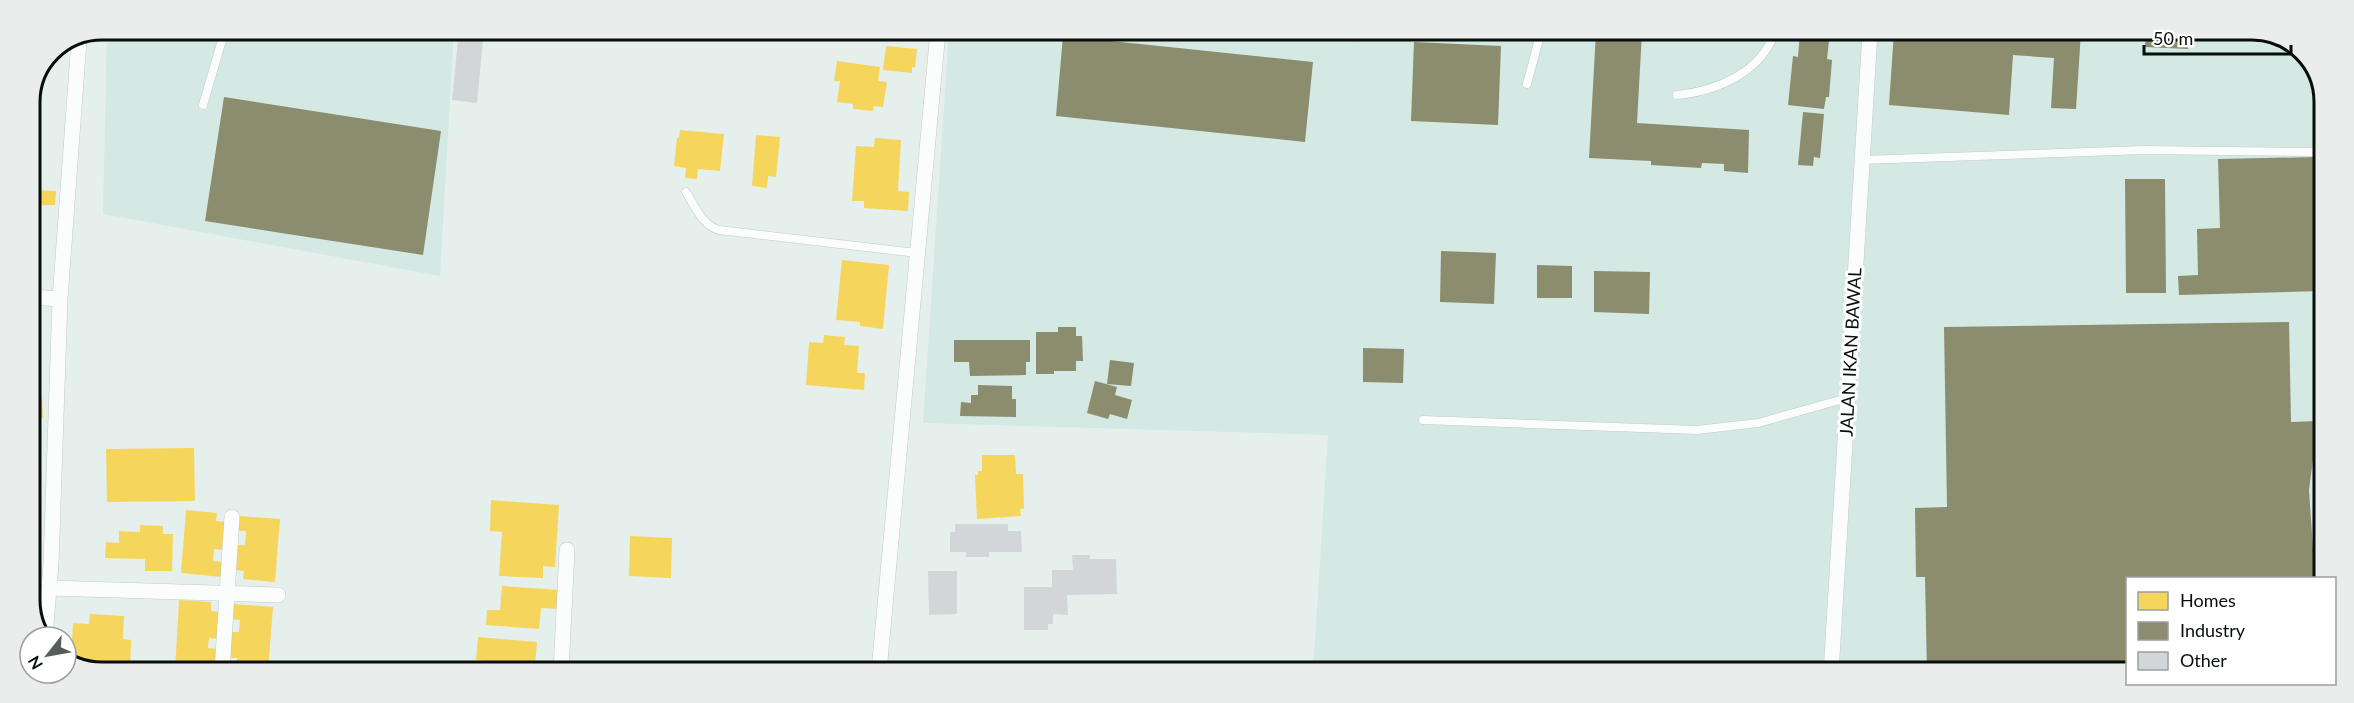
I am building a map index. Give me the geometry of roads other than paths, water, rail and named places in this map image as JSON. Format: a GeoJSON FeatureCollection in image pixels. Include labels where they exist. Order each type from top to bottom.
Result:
{"type":"FeatureCollection","features":[{"type":"Feature","properties":{"kind":"street"},"geometry":{"type":"LineString","coordinates":[[880,663],[937,40]]}},
{"type":"Feature","properties":{"kind":"street","name":"JALAN IKAN BAWAL"},"geometry":{"type":"LineString","coordinates":[[1832,663],[1870,40]]}},
{"type":"Feature","properties":{"kind":"street"},"geometry":{"type":"LineString","coordinates":[[46,624],[60,299],[79,45]]}},
{"type":"Feature","properties":{"kind":"street"},"geometry":{"type":"LineString","coordinates":[[40,298],[60,299]]}},
{"type":"Feature","properties":{"kind":"street"},"geometry":{"type":"LineString","coordinates":[[222,663],[232,517]]}},
{"type":"Feature","properties":{"kind":"street"},"geometry":{"type":"LineString","coordinates":[[561,663],[567,550]]}},
{"type":"Feature","properties":{"kind":"street"},"geometry":{"type":"LineString","coordinates":[[49,588],[278,595]]}},
{"type":"Feature","properties":{"kind":"lane"},"geometry":{"type":"LineString","coordinates":[[203,105],[222,40]]}},
{"type":"Feature","properties":{"kind":"lane"},"geometry":{"type":"LineString","coordinates":[[1527,84],[1539,40]]}},
{"type":"Feature","properties":{"kind":"lane"},"geometry":{"type":"LineString","coordinates":[[1677,95],[1695,94],[1716,87],[1737,76],[1757,63],[1766,53],[1772,40]]}},
{"type":"Feature","properties":{"kind":"lane"},"geometry":{"type":"LineString","coordinates":[[1862,160],[2143,150],[2313,152]]}},
{"type":"Feature","properties":{"kind":"lane"},"geometry":{"type":"LineString","coordinates":[[686,192],[702,218],[713,229],[719,231],[917,253]]}},
{"type":"Feature","properties":{"kind":"lane"},"geometry":{"type":"LineString","coordinates":[[1423,420],[1697,430],[1758,423],[1847,398]]}}]}
